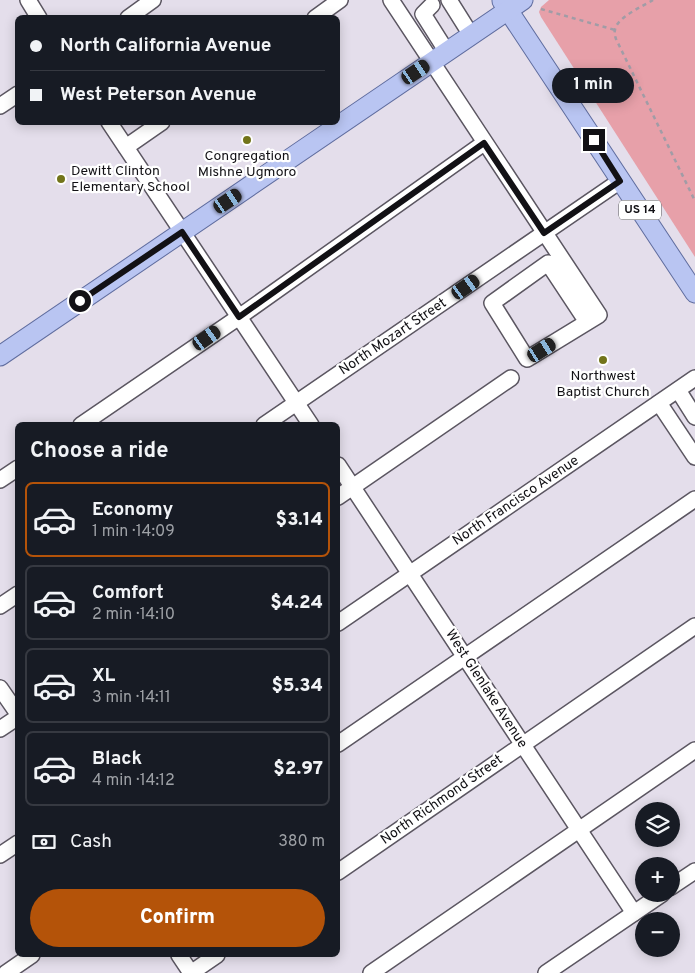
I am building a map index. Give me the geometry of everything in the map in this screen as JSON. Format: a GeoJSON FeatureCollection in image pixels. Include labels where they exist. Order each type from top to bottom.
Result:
{"type":"FeatureCollection","features":[{"type":"Feature","properties":{"kind":"main road"},"geometry":{"type":"LineString","coordinates":[[340,124],[471,35],[511,3]]}},
{"type":"Feature","properties":{"kind":"main road","name":"US 14"},"geometry":{"type":"LineString","coordinates":[[511,3],[620,181],[695,293]]}},
{"type":"Feature","properties":{"kind":"main road"},"geometry":{"type":"LineString","coordinates":[[0,356],[339,125]]}},
{"type":"Feature","properties":{"kind":"street"},"geometry":{"type":"LineString","coordinates":[[28,0],[37,15]]}},
{"type":"Feature","properties":{"kind":"street"},"geometry":{"type":"LineString","coordinates":[[132,15],[153,0]]}},
{"type":"Feature","properties":{"kind":"street"},"geometry":{"type":"LineString","coordinates":[[319,15],[340,0]]}},
{"type":"Feature","properties":{"kind":"street"},"geometry":{"type":"LineString","coordinates":[[391,0],[439,57]]}},
{"type":"Feature","properties":{"kind":"street"},"geometry":{"type":"LineString","coordinates":[[449,0],[471,35]]}},
{"type":"Feature","properties":{"kind":"street"},"geometry":{"type":"LineString","coordinates":[[433,2],[423,14],[439,57],[484,143],[599,314],[587,322],[527,359],[492,303],[548,263],[587,322]]}},
{"type":"Feature","properties":{"kind":"street"},"geometry":{"type":"LineString","coordinates":[[0,106],[15,96]]}},
{"type":"Feature","properties":{"kind":"street"},"geometry":{"type":"LineString","coordinates":[[111,125],[309,422]]}},
{"type":"Feature","properties":{"kind":"street"},"geometry":{"type":"LineString","coordinates":[[126,147],[158,125]]}},
{"type":"Feature","properties":{"kind":"street"},"geometry":{"type":"LineString","coordinates":[[85,422],[239,317],[484,143]]}},
{"type":"Feature","properties":{"kind":"street","name":"North Mozart Street"},"geometry":{"type":"LineString","coordinates":[[268,422],[620,181]]}},
{"type":"Feature","properties":{"kind":"street"},"geometry":{"type":"LineString","coordinates":[[340,496],[511,378]]}},
{"type":"Feature","properties":{"kind":"street","name":"North Francisco Avenue"},"geometry":{"type":"LineString","coordinates":[[340,622],[695,378]]}},
{"type":"Feature","properties":{"kind":"street"},"geometry":{"type":"LineString","coordinates":[[678,390],[695,417]]}},
{"type":"Feature","properties":{"kind":"street"},"geometry":{"type":"LineString","coordinates":[[659,403],[695,457]]}},
{"type":"Feature","properties":{"kind":"street","name":"West Glenlake Avenue"},"geometry":{"type":"LineString","coordinates":[[340,468],[634,913]]}},
{"type":"Feature","properties":{"kind":"street"},"geometry":{"type":"LineString","coordinates":[[0,480],[15,470]]}},
{"type":"Feature","properties":{"kind":"street"},"geometry":{"type":"LineString","coordinates":[[340,743],[695,499]]}},
{"type":"Feature","properties":{"kind":"street"},"geometry":{"type":"LineString","coordinates":[[0,606],[15,596]]}},
{"type":"Feature","properties":{"kind":"street","name":"North Richmond Street"},"geometry":{"type":"LineString","coordinates":[[340,871],[695,626]]}},
{"type":"Feature","properties":{"kind":"street"},"geometry":{"type":"LineString","coordinates":[[0,688],[15,711]]}},
{"type":"Feature","properties":{"kind":"street"},"geometry":{"type":"LineString","coordinates":[[0,729],[15,718]]}},
{"type":"Feature","properties":{"kind":"street"},"geometry":{"type":"LineString","coordinates":[[371,973],[695,750]]}},
{"type":"Feature","properties":{"kind":"street"},"geometry":{"type":"LineString","coordinates":[[0,855],[15,845]]}},
{"type":"Feature","properties":{"kind":"street"},"geometry":{"type":"LineString","coordinates":[[680,882],[695,871]]}},
{"type":"Feature","properties":{"kind":"street"},"geometry":{"type":"LineString","coordinates":[[546,973],[650,902]]}},
{"type":"Feature","properties":{"kind":"street"},"geometry":{"type":"LineString","coordinates":[[6,973],[29,957]]}},
{"type":"Feature","properties":{"kind":"street"},"geometry":{"type":"LineString","coordinates":[[180,957],[191,973],[214,957]]}},
{"type":"Feature","properties":{"kind":"path"},"geometry":{"type":"LineString","coordinates":[[653,0],[624,17],[614,30],[618,44],[695,201]]}},
{"type":"Feature","properties":{"kind":"path"},"geometry":{"type":"LineString","coordinates":[[541,9],[614,30]]}},
{"type":"Feature","properties":{"kind":"shaded area"},"geometry":{"type":"Polygon","coordinates":[[[549,0],[695,0],[695,257],[541,17],[539,12],[541,7],[549,0]]]}},
{"type":"Feature","properties":{"kind":"place","name":"Congregation Mishne Ugmoro"},"geometry":{"type":"Point","coordinates":[247,140]}},
{"type":"Feature","properties":{"kind":"place","name":"Dewitt Clinton Elementary School"},"geometry":{"type":"Point","coordinates":[61,179]}},
{"type":"Feature","properties":{"kind":"place","name":"Northwest Baptist Church"},"geometry":{"type":"Point","coordinates":[603,360]}},
{"type":"Feature","properties":{"kind":"route"},"geometry":{"type":"LineString","coordinates":[[80,301],[182,232],[239,317],[484,143],[544,233],[620,181],[594,140]]}}]}
